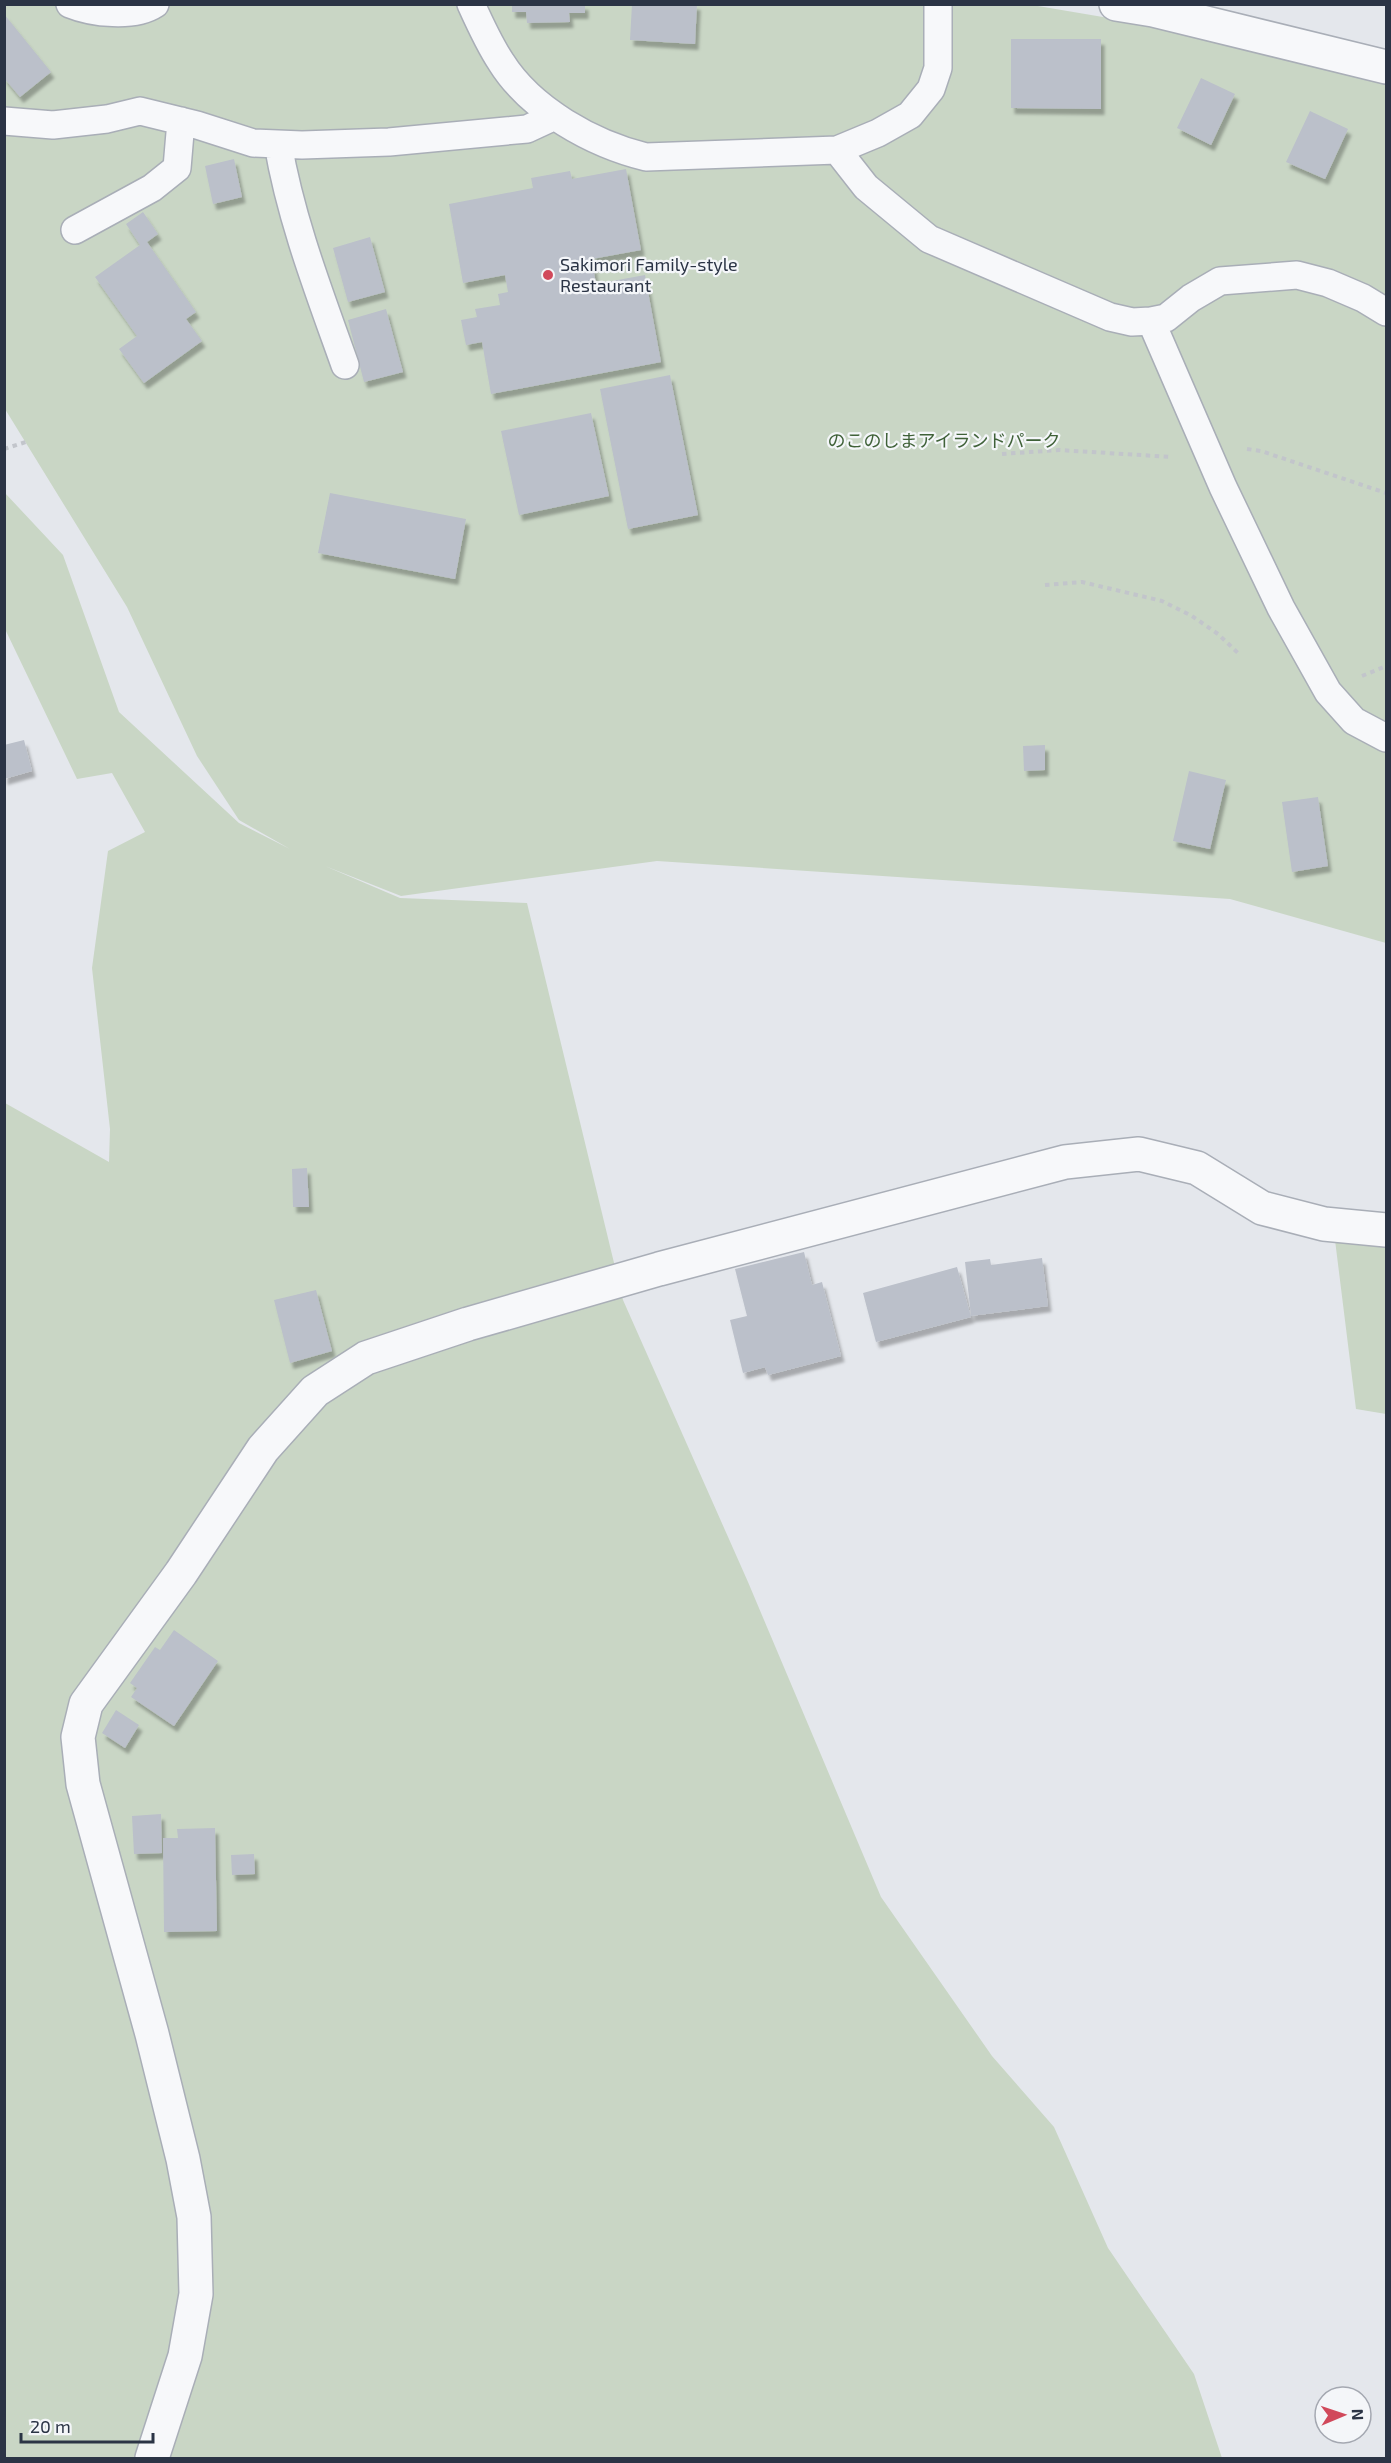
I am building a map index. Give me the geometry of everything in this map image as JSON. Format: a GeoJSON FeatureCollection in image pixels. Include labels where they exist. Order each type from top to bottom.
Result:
{"type":"FeatureCollection","features":[{"type":"Feature","properties":{"kind":"street"},"geometry":{"type":"LineString","coordinates":[[1116,4],[1153,10],[1386,67]]}},
{"type":"Feature","properties":{"kind":"street"},"geometry":{"type":"LineString","coordinates":[[152,2458],[187,2346],[196,2294],[194,2217],[183,2159],[154,2045],[83,1784],[78,1737],[86,1704],[181,1573],[263,1449],[315,1391],[366,1358],[468,1324],[671,1266],[1065,1162],[1139,1154],[1197,1168],[1262,1208],[1324,1224],[1386,1230]]}},
{"type":"Feature","properties":{"kind":"lane"},"geometry":{"type":"LineString","coordinates":[[70,4],[96,11],[125,11],[155,4]]}},
{"type":"Feature","properties":{"kind":"lane"},"geometry":{"type":"LineString","coordinates":[[471,4],[502,64],[519,85],[555,116],[622,151],[646,157],[837,150],[878,133],[910,115],[931,88],[938,68],[938,4]]}},
{"type":"Feature","properties":{"kind":"lane"},"geometry":{"type":"LineString","coordinates":[[4,121],[53,125],[107,119],[140,111],[253,143],[278,144],[389,142],[527,129],[555,116]]}},
{"type":"Feature","properties":{"kind":"lane"},"geometry":{"type":"LineString","coordinates":[[75,230],[152,189],[177,168],[180,156],[181,121]]}},
{"type":"Feature","properties":{"kind":"lane"},"geometry":{"type":"LineString","coordinates":[[278,144],[285,185],[307,258],[345,365]]}},
{"type":"Feature","properties":{"kind":"lane"},"geometry":{"type":"LineString","coordinates":[[837,150],[866,187],[929,239],[1110,317],[1132,322],[1166,318],[1220,281],[1297,275],[1328,283],[1363,298],[1386,312]]}},
{"type":"Feature","properties":{"kind":"lane"},"geometry":{"type":"LineString","coordinates":[[1151,321],[1223,488],[1281,608],[1328,692],[1354,721],[1386,738]]}},
{"type":"Feature","properties":{"kind":"path"},"geometry":{"type":"LineString","coordinates":[[4,449],[29,441]]}},
{"type":"Feature","properties":{"kind":"path"},"geometry":{"type":"LineString","coordinates":[[1045,585],[1082,582],[1162,602],[1201,622],[1240,655]]}},
{"type":"Feature","properties":{"kind":"green space","name":"のこのしまアイランドパーク"},"geometry":{"type":"Polygon","coordinates":[[[5,5],[1032,5],[1156,26],[1386,79],[1386,943],[1230,899],[657,861],[401,896],[325,866],[400,898],[527,903],[623,1300],[748,1582],[881,1897],[992,2056],[1054,2127],[1108,2248],[1194,2374],[1222,2458],[5,2458],[5,1103],[109,1162],[110,1129],[92,968],[108,851],[145,832],[112,773],[77,779],[5,629],[5,493],[63,555],[119,712],[239,823],[290,849],[239,820],[197,756],[127,607],[5,409],[5,5]]]}},
{"type":"Feature","properties":{"kind":"green space"},"geometry":{"type":"Polygon","coordinates":[[[1386,1239],[1386,1414],[1356,1409],[1335,1240],[1386,1239]]]}},
{"type":"Feature","properties":{"kind":"building"},"geometry":{"type":"Polygon","coordinates":[[[512,4],[585,4],[585,13],[569,13],[570,22],[527,23],[526,12],[512,12],[512,4]]]}},
{"type":"Feature","properties":{"kind":"building"},"geometry":{"type":"Polygon","coordinates":[[[632,4],[697,4],[695,44],[630,40],[632,4]]]}},
{"type":"Feature","properties":{"kind":"building"},"geometry":{"type":"Polygon","coordinates":[[[4,14],[51,72],[20,97],[4,78],[4,14]]]}},
{"type":"Feature","properties":{"kind":"building"},"geometry":{"type":"Polygon","coordinates":[[[1011,39],[1101,39],[1101,109],[1011,108],[1011,39]]]}},
{"type":"Feature","properties":{"kind":"building"},"geometry":{"type":"Polygon","coordinates":[[[1201,78],[1235,94],[1211,145],[1177,128],[1201,78]]]}},
{"type":"Feature","properties":{"kind":"building"},"geometry":{"type":"Polygon","coordinates":[[[1310,111],[1348,129],[1325,179],[1286,162],[1310,111]]]}},
{"type":"Feature","properties":{"kind":"building"},"geometry":{"type":"Polygon","coordinates":[[[234,159],[242,197],[213,204],[205,166],[234,159]]]}},
{"type":"Feature","properties":{"kind":"building"},"geometry":{"type":"Polygon","coordinates":[[[626,169],[641,250],[592,259],[596,284],[645,275],[661,362],[491,394],[482,342],[466,345],[461,320],[477,317],[475,309],[500,305],[498,294],[508,292],[505,275],[463,283],[449,204],[533,188],[531,178],[570,171],[572,179],[626,169]]]}},
{"type":"Feature","properties":{"kind":"building"},"geometry":{"type":"Polygon","coordinates":[[[143,212],[158,234],[147,242],[196,312],[186,319],[202,341],[144,383],[119,349],[137,336],[95,277],[140,245],[126,224],[143,212]]]}},
{"type":"Feature","properties":{"kind":"building"},"geometry":{"type":"Polygon","coordinates":[[[370,237],[385,292],[348,302],[333,248],[370,237]]]}},
{"type":"Feature","properties":{"kind":"building"},"geometry":{"type":"Polygon","coordinates":[[[386,309],[403,372],[364,382],[348,320],[386,309]]]}},
{"type":"Feature","properties":{"kind":"building"},"geometry":{"type":"Polygon","coordinates":[[[670,375],[698,515],[628,529],[600,389],[670,375]]]}},
{"type":"Feature","properties":{"kind":"building"},"geometry":{"type":"Polygon","coordinates":[[[591,413],[609,496],[519,515],[501,431],[591,413]]]}},
{"type":"Feature","properties":{"kind":"building"},"geometry":{"type":"Polygon","coordinates":[[[330,493],[466,519],[455,579],[318,553],[330,493]]]}},
{"type":"Feature","properties":{"kind":"building"},"geometry":{"type":"Polygon","coordinates":[[[24,740],[32,771],[4,779],[4,745],[24,740]]]}},
{"type":"Feature","properties":{"kind":"building"},"geometry":{"type":"Polygon","coordinates":[[[1045,745],[1045,770],[1024,771],[1023,746],[1045,745]]]}},
{"type":"Feature","properties":{"kind":"building"},"geometry":{"type":"Polygon","coordinates":[[[1189,771],[1226,780],[1210,849],[1173,841],[1189,771]]]}},
{"type":"Feature","properties":{"kind":"building"},"geometry":{"type":"Polygon","coordinates":[[[1318,797],[1328,866],[1292,872],[1282,802],[1318,797]]]}},
{"type":"Feature","properties":{"kind":"building"},"geometry":{"type":"Polygon","coordinates":[[[307,1168],[309,1207],[293,1207],[292,1169],[307,1168]]]}},
{"type":"Feature","properties":{"kind":"building"},"geometry":{"type":"Polygon","coordinates":[[[804,1252],[812,1285],[822,1282],[841,1356],[768,1375],[765,1367],[743,1373],[730,1320],[747,1316],[735,1269],[804,1252]]]}},
{"type":"Feature","properties":{"kind":"building"},"geometry":{"type":"Polygon","coordinates":[[[1042,1258],[1048,1306],[971,1316],[965,1262],[990,1259],[991,1265],[1042,1258]]]}},
{"type":"Feature","properties":{"kind":"building"},"geometry":{"type":"Polygon","coordinates":[[[957,1267],[971,1317],[876,1342],[863,1293],[957,1267]]]}},
{"type":"Feature","properties":{"kind":"building"},"geometry":{"type":"Polygon","coordinates":[[[316,1290],[332,1351],[290,1363],[274,1300],[316,1290]]]}},
{"type":"Feature","properties":{"kind":"building"},"geometry":{"type":"Polygon","coordinates":[[[174,1630],[218,1661],[174,1726],[131,1697],[137,1688],[130,1683],[155,1647],[160,1650],[174,1630]]]}},
{"type":"Feature","properties":{"kind":"building"},"geometry":{"type":"Polygon","coordinates":[[[116,1710],[139,1725],[125,1748],[102,1733],[116,1710]]]}},
{"type":"Feature","properties":{"kind":"building"},"geometry":{"type":"Polygon","coordinates":[[[161,1814],[162,1853],[134,1854],[132,1816],[161,1814]]]}},
{"type":"Feature","properties":{"kind":"building"},"geometry":{"type":"Polygon","coordinates":[[[215,1828],[217,1931],[164,1932],[163,1838],[178,1838],[177,1829],[215,1828]]]}},
{"type":"Feature","properties":{"kind":"building"},"geometry":{"type":"Polygon","coordinates":[[[254,1854],[255,1874],[232,1875],[231,1855],[254,1854]]]}},
{"type":"Feature","properties":{"kind":"place","name":"Sakimori Family-style Restaurant"},"geometry":{"type":"Point","coordinates":[548,275]}}]}
